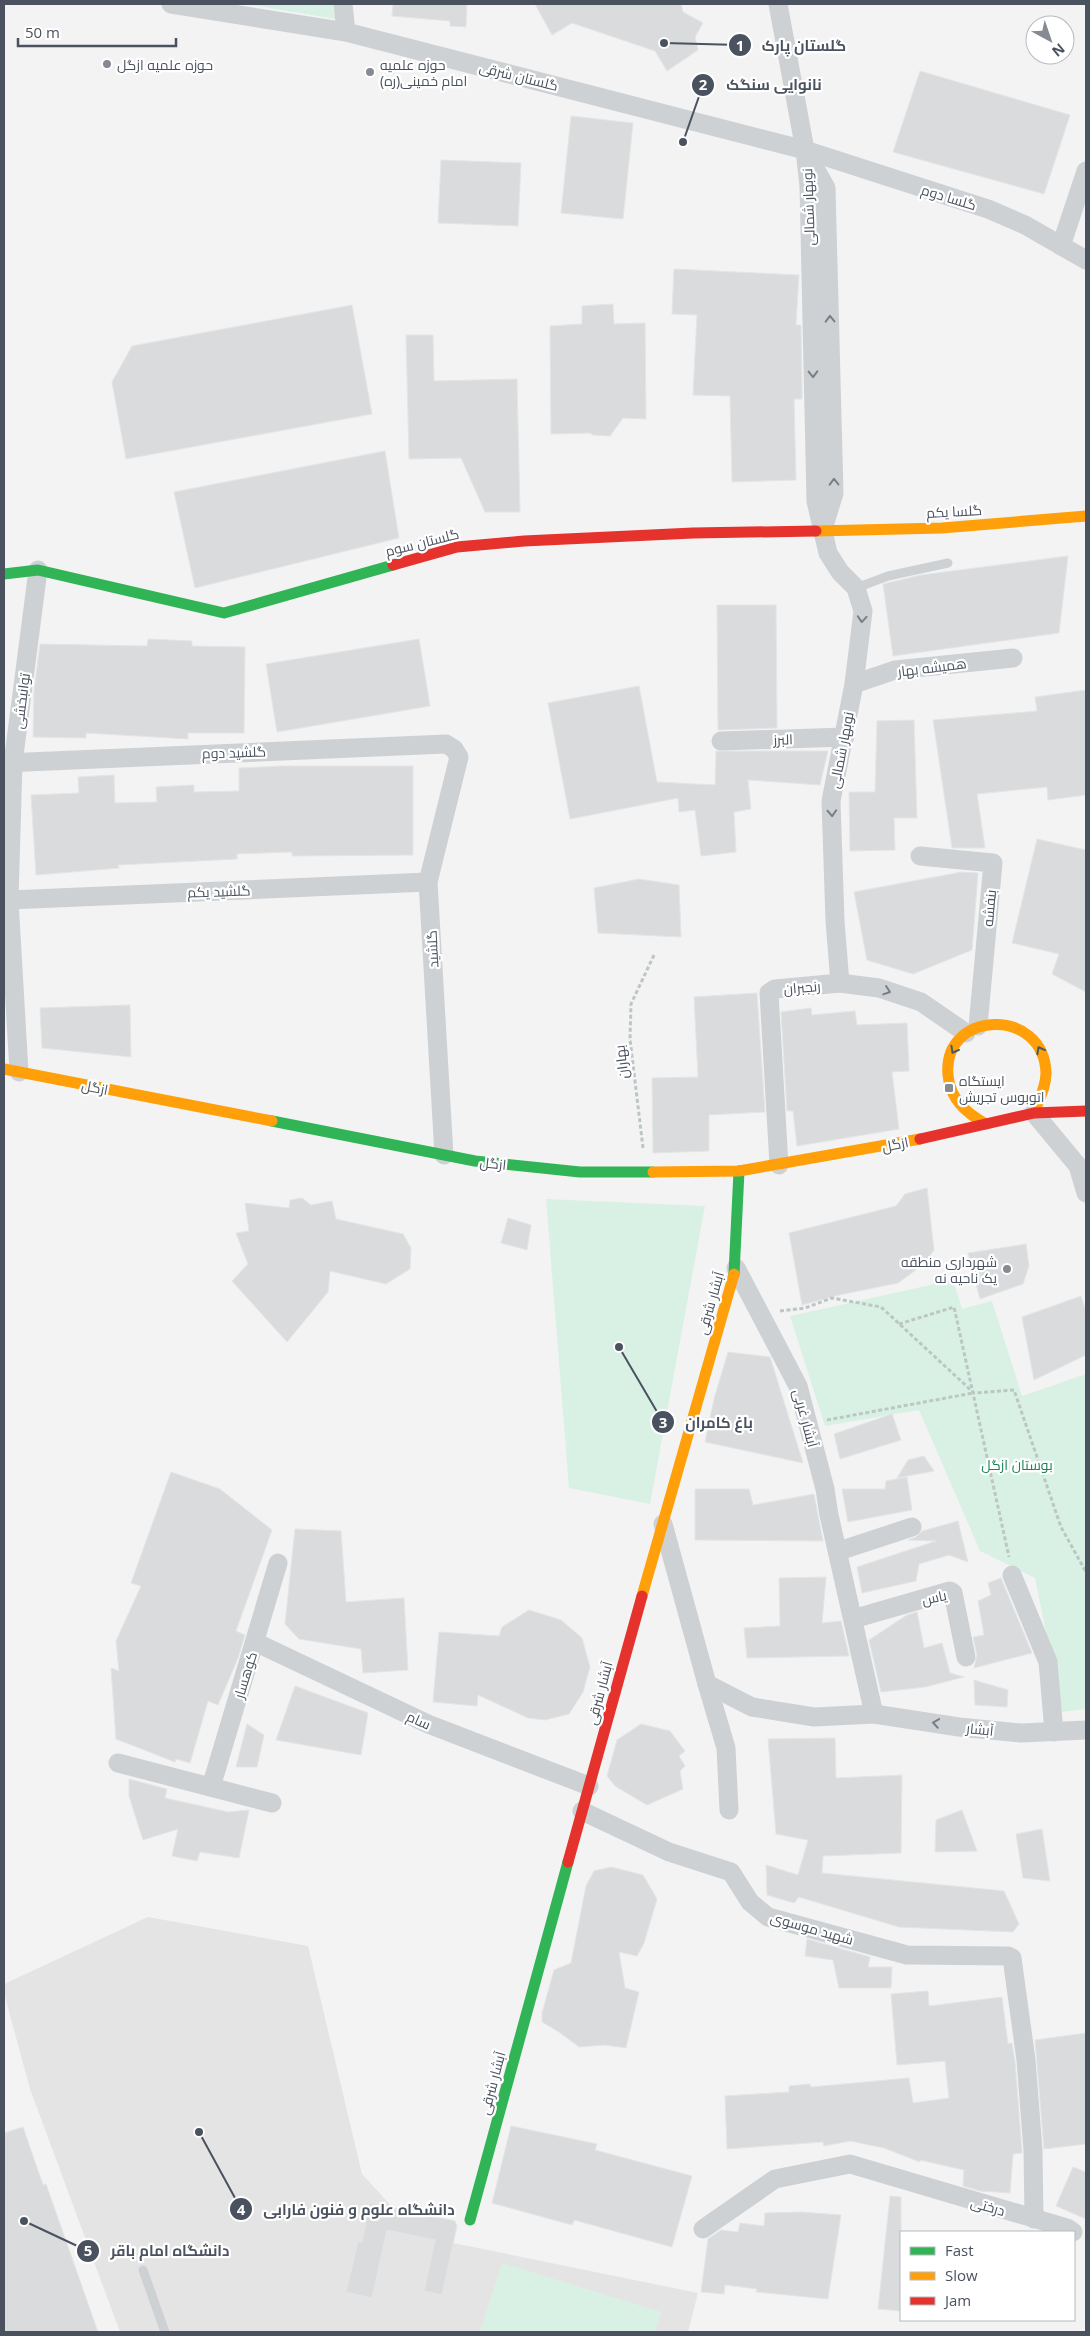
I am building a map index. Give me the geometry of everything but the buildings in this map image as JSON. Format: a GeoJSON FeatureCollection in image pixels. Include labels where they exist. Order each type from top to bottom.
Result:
{"type":"FeatureCollection","features":[{"type":"Feature","properties":{"kind":"street","name":"گلستان شرقی"},"geometry":{"type":"LineString","coordinates":[[171,4],[346,32],[805,150]]}},
{"type":"Feature","properties":{"kind":"street"},"geometry":{"type":"LineString","coordinates":[[343,4],[346,32]]}},
{"type":"Feature","properties":{"kind":"street","name":"نوبهار شمالی"},"geometry":{"type":"LineString","coordinates":[[778,4],[805,150],[809,186],[816,501],[824,529],[828,554],[840,572],[856,588],[863,611],[854,684],[831,801],[835,922],[840,983]]}},
{"type":"Feature","properties":{"kind":"street","name":"گلسا دوم"},"geometry":{"type":"LineString","coordinates":[[805,150],[988,209],[1025,225],[1086,260]]}},
{"type":"Feature","properties":{"kind":"street"},"geometry":{"type":"LineString","coordinates":[[1061,246],[1086,171]]}},
{"type":"Feature","properties":{"kind":"street","name":"گلسا يكم"},"geometry":{"type":"LineString","coordinates":[[824,529],[942,528],[1086,516]]}},
{"type":"Feature","properties":{"kind":"street","name":"گلستان سوم"},"geometry":{"type":"LineString","coordinates":[[4,574],[38,570],[224,612],[457,547],[524,541],[824,529]]}},
{"type":"Feature","properties":{"kind":"street","name":"توانبخشی"},"geometry":{"type":"LineString","coordinates":[[11,1070],[7,933],[9,900],[9,763],[38,570]]}},
{"type":"Feature","properties":{"kind":"street","name":"همیشه بهار"},"geometry":{"type":"LineString","coordinates":[[854,684],[895,670],[1013,658]]}},
{"type":"Feature","properties":{"kind":"street","name":"البرز"},"geometry":{"type":"LineString","coordinates":[[721,741],[845,737]]}},
{"type":"Feature","properties":{"kind":"street","name":"گلشيد دوم"},"geometry":{"type":"LineString","coordinates":[[9,763],[446,744],[454,748]]}},
{"type":"Feature","properties":{"kind":"street","name":"گلشید"},"geometry":{"type":"LineString","coordinates":[[444,1155],[428,882],[460,757],[454,748]]}},
{"type":"Feature","properties":{"kind":"street","name":"بنفشه"},"geometry":{"type":"LineString","coordinates":[[920,856],[993,863],[972,1030]]}},
{"type":"Feature","properties":{"kind":"street","name":"گلشيد يكم"},"geometry":{"type":"LineString","coordinates":[[9,900],[428,882]]}},
{"type":"Feature","properties":{"kind":"street","name":"رنجبران"},"geometry":{"type":"LineString","coordinates":[[779,1165],[769,993],[775,989],[840,983],[879,988],[921,1002],[972,1030]]}},
{"type":"Feature","properties":{"kind":"street"},"geometry":{"type":"LineString","coordinates":[[1034,1113],[1044,1087],[1046,1073],[1044,1059],[1039,1046],[1019,1028],[1006,1024],[992,1023],[972,1030],[952,1052],[948,1060],[947,1076],[951,1091],[960,1105],[986,1124],[1034,1113],[1086,1111]]}},
{"type":"Feature","properties":{"kind":"street","name":"ازگل"},"geometry":{"type":"LineString","coordinates":[[11,1070],[476,1161],[580,1172],[739,1171],[896,1145],[986,1124]]}},
{"type":"Feature","properties":{"kind":"street"},"geometry":{"type":"LineString","coordinates":[[1034,1113],[1078,1166],[1086,1193]]}},
{"type":"Feature","properties":{"kind":"street","name":"آبشار شرقی"},"geometry":{"type":"LineString","coordinates":[[470,2220],[582,1811],[736,1268],[739,1171]]}},
{"type":"Feature","properties":{"kind":"street","name":"آبشار غربی"},"geometry":{"type":"LineString","coordinates":[[736,1268],[798,1386],[826,1489],[829,1515],[852,1619]]}},
{"type":"Feature","properties":{"kind":"street"},"geometry":{"type":"LineString","coordinates":[[663,1524],[726,1748],[729,1810]]}},
{"type":"Feature","properties":{"kind":"street"},"geometry":{"type":"LineString","coordinates":[[838,1551],[912,1527]]}},
{"type":"Feature","properties":{"kind":"street","name":"کوهسار"},"geometry":{"type":"LineString","coordinates":[[211,1787],[278,1563]]}},
{"type":"Feature","properties":{"kind":"street"},"geometry":{"type":"LineString","coordinates":[[1012,1575],[1048,1662],[1054,1732]]}},
{"type":"Feature","properties":{"kind":"street","name":"یاس"},"geometry":{"type":"LineString","coordinates":[[852,1619],[950,1591],[953,1593],[966,1657]]}},
{"type":"Feature","properties":{"kind":"street"},"geometry":{"type":"LineString","coordinates":[[852,1619],[874,1714]]}},
{"type":"Feature","properties":{"kind":"street","name":"سام"},"geometry":{"type":"LineString","coordinates":[[255,1642],[428,1724],[589,1786]]}},
{"type":"Feature","properties":{"kind":"street","name":"آبشار"},"geometry":{"type":"LineString","coordinates":[[707,1684],[752,1708],[814,1716],[874,1714],[959,1727],[1021,1733],[1086,1730]]}},
{"type":"Feature","properties":{"kind":"street"},"geometry":{"type":"LineString","coordinates":[[118,1763],[272,1803]]}},
{"type":"Feature","properties":{"kind":"street","name":"شهید موسوی"},"geometry":{"type":"LineString","coordinates":[[582,1811],[669,1852],[731,1872],[750,1902],[768,1917],[907,1955],[1008,1956],[1012,1958],[1025,2051],[1033,2150],[1034,2219]]}},
{"type":"Feature","properties":{"kind":"street","name":"درختی"},"geometry":{"type":"LineString","coordinates":[[703,2229],[775,2179],[850,2164],[1034,2219]]}},
{"type":"Feature","properties":{"kind":"street"},"geometry":{"type":"LineString","coordinates":[[1034,2219],[1072,2231]]}},
{"type":"Feature","properties":{"kind":"street"},"geometry":{"type":"LineString","coordinates":[[1075,2233],[1086,2241]]}},
{"type":"Feature","properties":{"kind":"lane"},"geometry":{"type":"LineString","coordinates":[[856,588],[888,576],[948,563]]}},
{"type":"Feature","properties":{"kind":"lane"},"geometry":{"type":"LineString","coordinates":[[143,2270],[165,2332]]}},
{"type":"Feature","properties":{"kind":"path","name":"بهاران"},"geometry":{"type":"LineString","coordinates":[[646,1171],[630,1039],[631,1004],[654,955]]}},
{"type":"Feature","properties":{"kind":"path"},"geometry":{"type":"LineString","coordinates":[[760,1314],[804,1308],[832,1298],[881,1308],[974,1393]]}},
{"type":"Feature","properties":{"kind":"path"},"geometry":{"type":"LineString","coordinates":[[898,1324],[954,1307],[1012,1575]]}},
{"type":"Feature","properties":{"kind":"path"},"geometry":{"type":"LineString","coordinates":[[807,1423],[974,1393],[1014,1390],[1061,1527],[1086,1572]]}},
{"type":"Feature","properties":{"kind":"shaded area"},"geometry":{"type":"Polygon","coordinates":[[[148,1917],[308,1946],[362,2174],[419,2236],[698,2293],[688,2332],[120,2332],[30,2089],[4,1993],[4,1984],[148,1917]]]}},
{"type":"Feature","properties":{"kind":"green space"},"geometry":{"type":"Polygon","coordinates":[[[246,4],[333,4],[335,19],[246,4]]]}},
{"type":"Feature","properties":{"kind":"green space"},"geometry":{"type":"Polygon","coordinates":[[[546,1199],[705,1206],[650,1504],[569,1488],[546,1199]]]}},
{"type":"Feature","properties":{"kind":"green space","name":"بوستان ازگل"},"geometry":{"type":"Polygon","coordinates":[[[953,1280],[962,1309],[992,1301],[1022,1396],[1086,1374],[1086,1709],[1062,1712],[1035,1578],[980,1551],[919,1410],[825,1426],[790,1316],[953,1280]]]}},
{"type":"Feature","properties":{"kind":"green space"},"geometry":{"type":"Polygon","coordinates":[[[502,2263],[661,2312],[655,2332],[480,2332],[502,2263]]]}},
{"type":"Feature","properties":{"kind":"traffic: fast"},"geometry":{"type":"LineString","coordinates":[[4,574],[38,570],[224,613],[393,565]]}},
{"type":"Feature","properties":{"kind":"traffic: fast"},"geometry":{"type":"LineString","coordinates":[[272,1121],[475,1161],[580,1172],[653,1172]]}},
{"type":"Feature","properties":{"kind":"traffic: fast"},"geometry":{"type":"LineString","coordinates":[[734,1274],[739,1171]]}},
{"type":"Feature","properties":{"kind":"traffic: fast"},"geometry":{"type":"LineString","coordinates":[[470,2220],[568,1862]]}},
{"type":"Feature","properties":{"kind":"traffic: slow"},"geometry":{"type":"LineString","coordinates":[[816,531],[942,528],[1086,516]]}},
{"type":"Feature","properties":{"kind":"traffic: slow"},"geometry":{"type":"LineString","coordinates":[[986,1124],[960,1104],[949,1084],[948,1075],[950,1054],[961,1038],[976,1028],[994,1024],[1013,1027],[1029,1036],[1041,1051],[1046,1078],[1034,1113]]}},
{"type":"Feature","properties":{"kind":"traffic: slow"},"geometry":{"type":"LineString","coordinates":[[4,1069],[272,1121]]}},
{"type":"Feature","properties":{"kind":"traffic: slow"},"geometry":{"type":"LineString","coordinates":[[653,1172],[739,1171],[920,1139]]}},
{"type":"Feature","properties":{"kind":"traffic: slow"},"geometry":{"type":"LineString","coordinates":[[642,1596],[734,1274]]}},
{"type":"Feature","properties":{"kind":"traffic: jam"},"geometry":{"type":"LineString","coordinates":[[393,565],[457,547],[524,541],[693,533],[816,531]]}},
{"type":"Feature","properties":{"kind":"traffic: jam"},"geometry":{"type":"LineString","coordinates":[[920,1139],[1034,1113],[1086,1111]]}},
{"type":"Feature","properties":{"kind":"traffic: jam"},"geometry":{"type":"LineString","coordinates":[[568,1862],[642,1596]]}},
{"type":"Feature","properties":{"kind":"place","name":"گلستان پارک"},"geometry":{"type":"Point","coordinates":[664,43]}},
{"type":"Feature","properties":{"kind":"place","name":"حوزه علمیه ازگل"},"geometry":{"type":"Point","coordinates":[107,64]}},
{"type":"Feature","properties":{"kind":"place","name":"حوزه علمیه امام خمینی(ره)"},"geometry":{"type":"Point","coordinates":[370,72]}},
{"type":"Feature","properties":{"kind":"place","name":"نانوایی سنگک"},"geometry":{"type":"Point","coordinates":[683,142]}},
{"type":"Feature","properties":{"kind":"place","name":"ایستگاه اتوبوس تجریش"},"geometry":{"type":"Point","coordinates":[949,1088]}},
{"type":"Feature","properties":{"kind":"place","name":"شهرداری منطقه یک ناحیه نه"},"geometry":{"type":"Point","coordinates":[1007,1269]}},
{"type":"Feature","properties":{"kind":"place","name":"باغ کامران"},"geometry":{"type":"Point","coordinates":[619,1347]}},
{"type":"Feature","properties":{"kind":"place","name":"دانشگاه علوم و فنون فارابی"},"geometry":{"type":"Point","coordinates":[199,2132]}},
{"type":"Feature","properties":{"kind":"place","name":"دانشگاه امام باقر"},"geometry":{"type":"Point","coordinates":[24,2221]}}]}
